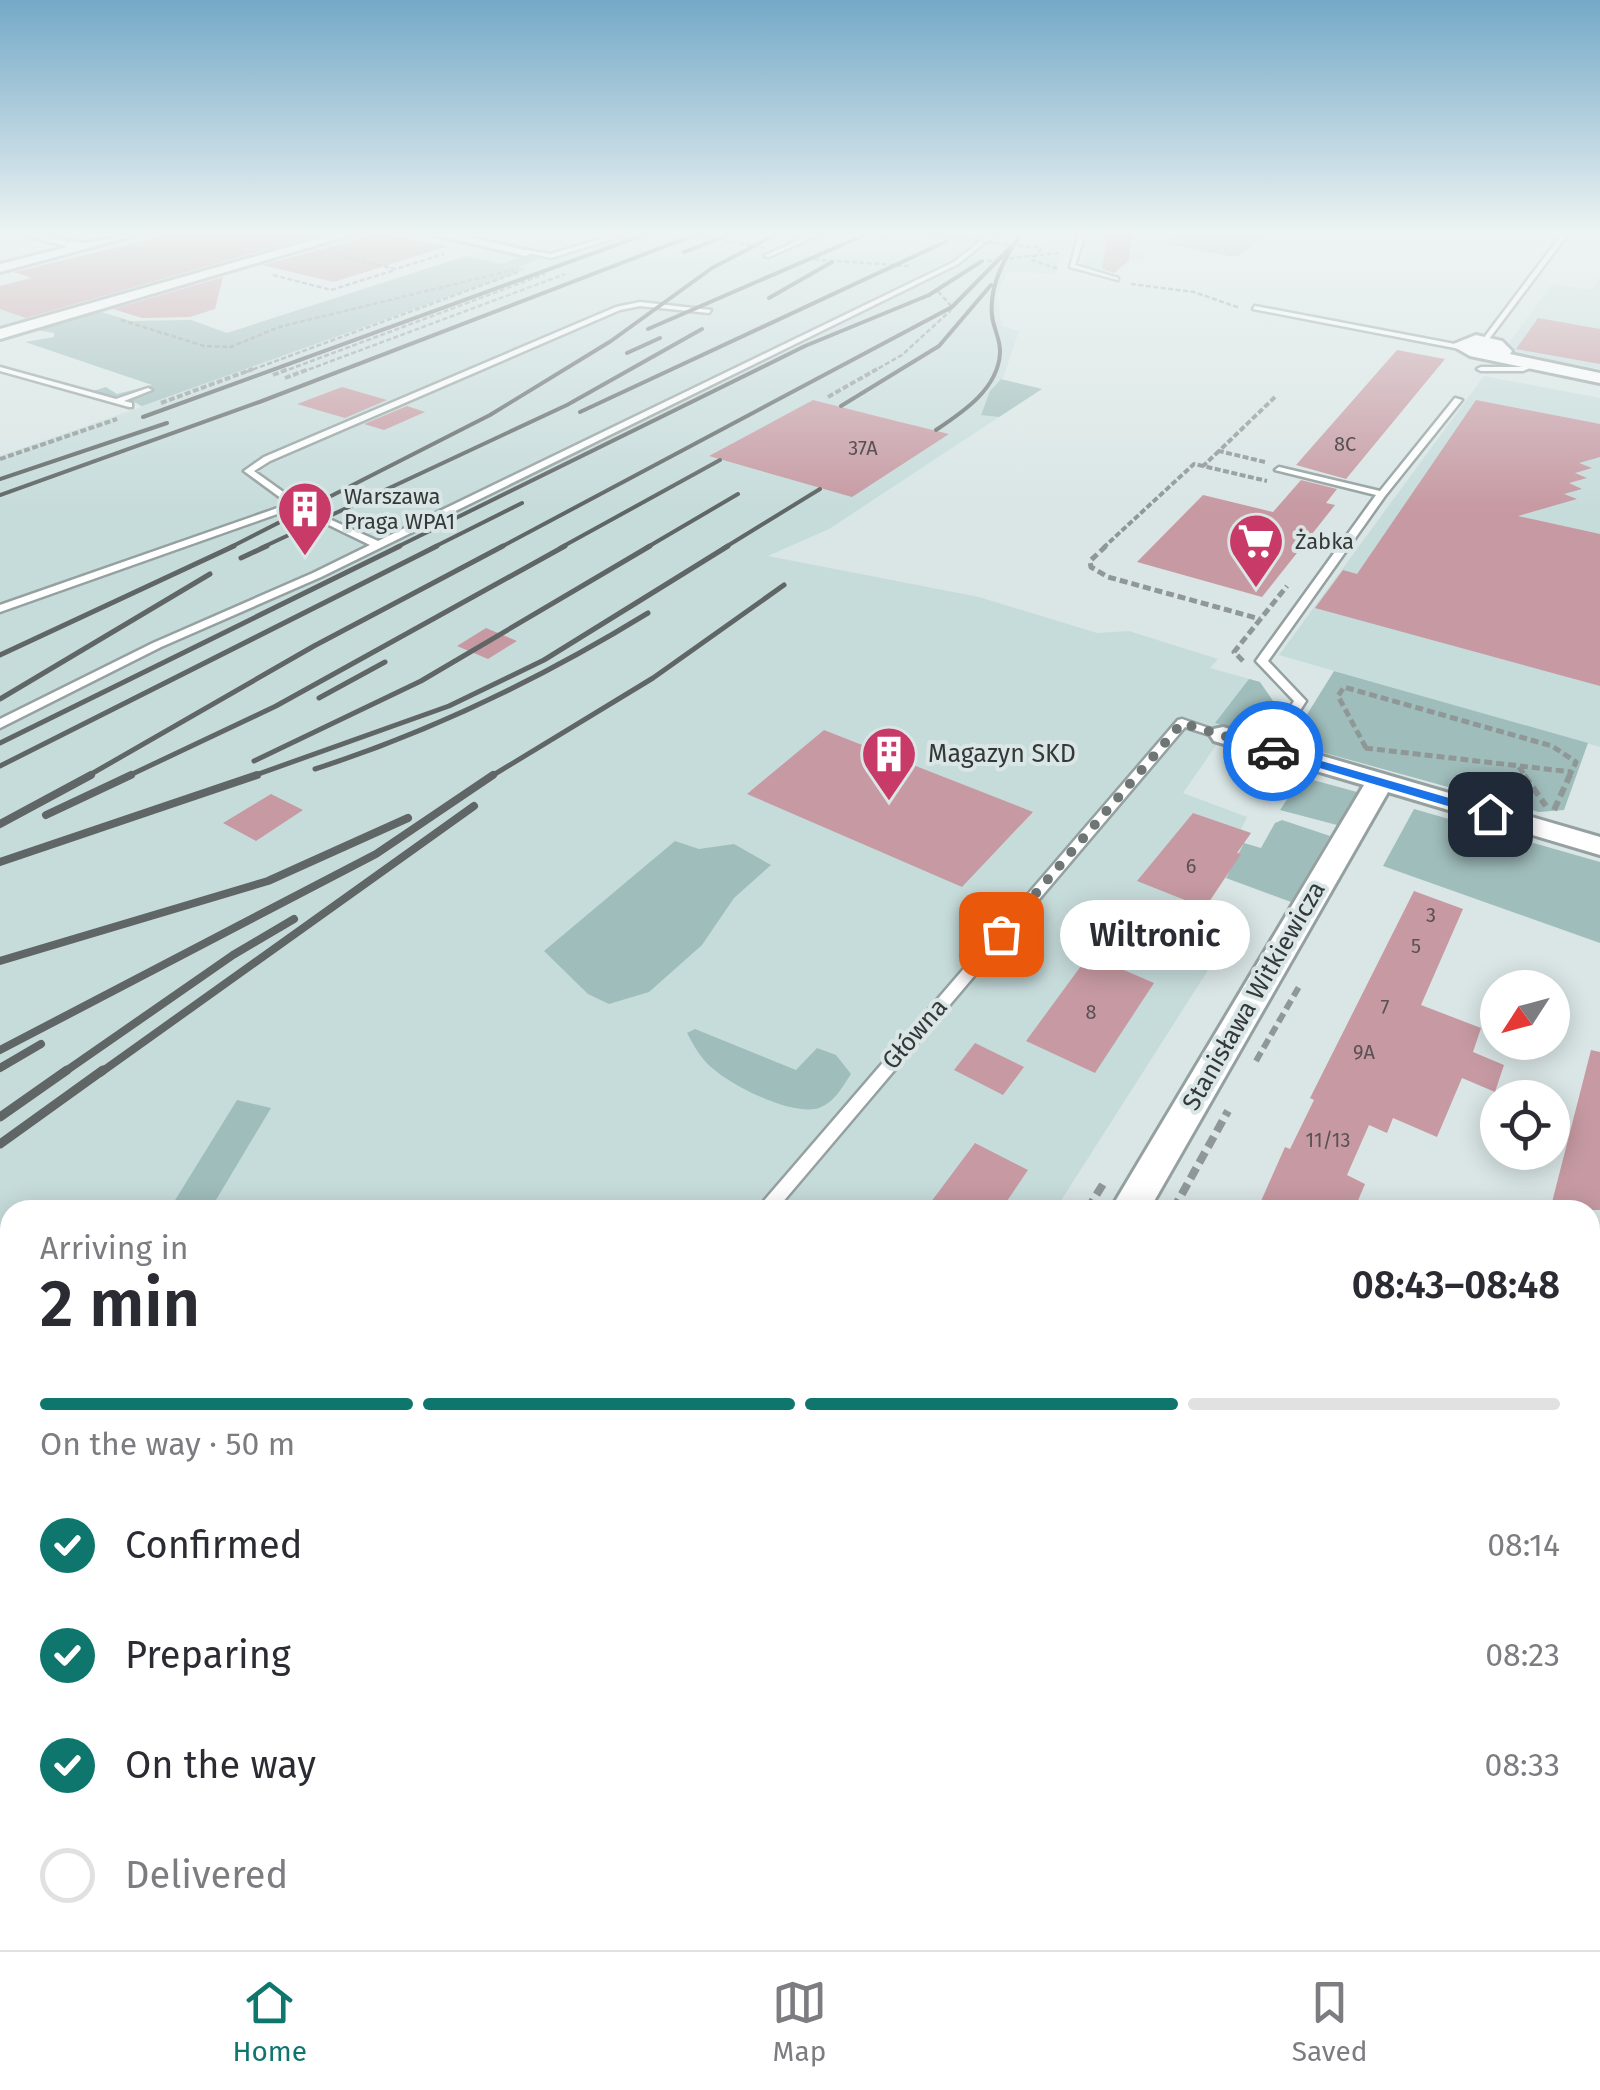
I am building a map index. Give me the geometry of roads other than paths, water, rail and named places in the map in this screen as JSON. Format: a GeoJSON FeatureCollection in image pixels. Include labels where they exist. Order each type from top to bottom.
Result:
{"type":"FeatureCollection","features":[{"type":"Feature","properties":{"kind":"street"},"geometry":{"type":"LineString","coordinates":[[0,334],[31,325]]}},
{"type":"Feature","properties":{"kind":"street"},"geometry":{"type":"LineString","coordinates":[[1477,353],[1600,378]]}},
{"type":"Feature","properties":{"kind":"street"},"geometry":{"type":"LineString","coordinates":[[1223,735],[1600,846]]}},
{"type":"Feature","properties":{"kind":"street","name":"Stanisława Witkiewicza"},"geometry":{"type":"LineString","coordinates":[[1135,1200],[1380,782]]}},
{"type":"Feature","properties":{"kind":"lane"},"geometry":{"type":"LineString","coordinates":[[378,545],[296,505],[248,471],[267,458],[578,325]]}},
{"type":"Feature","properties":{"kind":"lane"},"geometry":{"type":"LineString","coordinates":[[0,724],[828,325]]}},
{"type":"Feature","properties":{"kind":"lane"},"geometry":{"type":"LineString","coordinates":[[1339,325],[1477,353],[1498,325]]}},
{"type":"Feature","properties":{"kind":"lane"},"geometry":{"type":"LineString","coordinates":[[0,370],[41,378],[58,388],[129,406]]}},
{"type":"Feature","properties":{"kind":"lane"},"geometry":{"type":"LineString","coordinates":[[114,402],[148,390]]}},
{"type":"Feature","properties":{"kind":"lane"},"geometry":{"type":"LineString","coordinates":[[1270,750],[1300,701],[1262,661],[1382,494],[1458,400]]}},
{"type":"Feature","properties":{"kind":"lane"},"geometry":{"type":"LineString","coordinates":[[1279,470],[1382,494]]}},
{"type":"Feature","properties":{"kind":"lane"},"geometry":{"type":"LineString","coordinates":[[0,609],[296,505]]}},
{"type":"Feature","properties":{"kind":"lane","name":"Główna"},"geometry":{"type":"LineString","coordinates":[[774,1200],[1182,723],[1223,735]]}},
{"type":"Feature","properties":{"kind":"railway"},"geometry":{"type":"LineString","coordinates":[[143,417],[396,325]]}},
{"type":"Feature","properties":{"kind":"railway"},"geometry":{"type":"LineString","coordinates":[[0,495],[460,325]]}},
{"type":"Feature","properties":{"kind":"railway"},"geometry":{"type":"LineString","coordinates":[[229,548],[490,415],[633,325]]}},
{"type":"Feature","properties":{"kind":"railway"},"geometry":{"type":"LineString","coordinates":[[648,329],[657,325]]}},
{"type":"Feature","properties":{"kind":"railway"},"geometry":{"type":"LineString","coordinates":[[580,412],[767,325]]}},
{"type":"Feature","properties":{"kind":"railway"},"geometry":{"type":"LineString","coordinates":[[395,548],[805,346],[856,325]]}},
{"type":"Feature","properties":{"kind":"railway"},"geometry":{"type":"LineString","coordinates":[[499,548],[918,325]]}},
{"type":"Feature","properties":{"kind":"railway"},"geometry":{"type":"LineString","coordinates":[[841,406],[939,346],[957,325]]}},
{"type":"Feature","properties":{"kind":"railway"},"geometry":{"type":"LineString","coordinates":[[936,430],[977,398],[993,378],[1000,353],[994,325]]}},
{"type":"Feature","properties":{"kind":"railway"},"geometry":{"type":"LineString","coordinates":[[261,548],[567,405],[702,329]]}},
{"type":"Feature","properties":{"kind":"railway"},"geometry":{"type":"LineString","coordinates":[[627,353],[660,338]]}},
{"type":"Feature","properties":{"kind":"railway"},"geometry":{"type":"LineString","coordinates":[[0,479],[167,423]]}},
{"type":"Feature","properties":{"kind":"railway"},"geometry":{"type":"LineString","coordinates":[[560,548],[720,460]]}},
{"type":"Feature","properties":{"kind":"railway"},"geometry":{"type":"LineString","coordinates":[[724,548],[820,489]]}},
{"type":"Feature","properties":{"kind":"railway"},"geometry":{"type":"LineString","coordinates":[[646,548],[738,494]]}},
{"type":"Feature","properties":{"kind":"railway"},"geometry":{"type":"LineString","coordinates":[[432,548],[522,503]]}},
{"type":"Feature","properties":{"kind":"railway"},"geometry":{"type":"LineString","coordinates":[[0,655],[234,546]]}},
{"type":"Feature","properties":{"kind":"railway"},"geometry":{"type":"LineString","coordinates":[[241,558],[267,546]]}},
{"type":"Feature","properties":{"kind":"railway"},"geometry":{"type":"LineString","coordinates":[[0,743],[400,546]]}},
{"type":"Feature","properties":{"kind":"railway"},"geometry":{"type":"LineString","coordinates":[[0,766],[437,546]]}},
{"type":"Feature","properties":{"kind":"railway"},"geometry":{"type":"LineString","coordinates":[[86,777],[314,646],[503,546]]}},
{"type":"Feature","properties":{"kind":"railway"},"geometry":{"type":"LineString","coordinates":[[126,777],[276,706],[565,546]]}},
{"type":"Feature","properties":{"kind":"railway"},"geometry":{"type":"LineString","coordinates":[[254,761],[421,681],[650,546]]}},
{"type":"Feature","properties":{"kind":"railway"},"geometry":{"type":"LineString","coordinates":[[250,777],[449,706],[544,660],[728,546]]}},
{"type":"Feature","properties":{"kind":"railway"},"geometry":{"type":"LineString","coordinates":[[0,699],[210,574]]}},
{"type":"Feature","properties":{"kind":"railway"},"geometry":{"type":"LineString","coordinates":[[490,777],[653,678],[784,585]]}},
{"type":"Feature","properties":{"kind":"railway"},"geometry":{"type":"LineString","coordinates":[[315,769],[402,738],[486,701],[648,613]]}},
{"type":"Feature","properties":{"kind":"railway"},"geometry":{"type":"LineString","coordinates":[[319,698],[385,662]]}},
{"type":"Feature","properties":{"kind":"railway"},"geometry":{"type":"LineString","coordinates":[[0,824],[91,775]]}},
{"type":"Feature","properties":{"kind":"railway"},"geometry":{"type":"LineString","coordinates":[[46,815],[131,775]]}},
{"type":"Feature","properties":{"kind":"railway"},"geometry":{"type":"LineString","coordinates":[[0,862],[257,775]]}},
{"type":"Feature","properties":{"kind":"railway"},"geometry":{"type":"LineString","coordinates":[[0,1050],[376,854],[490,777]]}},
{"type":"Feature","properties":{"kind":"railway"},"geometry":{"type":"LineString","coordinates":[[100,1073],[474,806]]}},
{"type":"Feature","properties":{"kind":"railway"},"geometry":{"type":"LineString","coordinates":[[0,961],[268,881],[408,818]]}},
{"type":"Feature","properties":{"kind":"railway"},"geometry":{"type":"LineString","coordinates":[[63,1073],[233,955],[294,919]]}},
{"type":"Feature","properties":{"kind":"railway"},"geometry":{"type":"LineString","coordinates":[[0,1068],[41,1044]]}},
{"type":"Feature","properties":{"kind":"railway"},"geometry":{"type":"LineString","coordinates":[[0,1117],[67,1070]]}},
{"type":"Feature","properties":{"kind":"railway"},"geometry":{"type":"LineString","coordinates":[[0,1144],[103,1070]]}},
{"type":"Feature","properties":{"kind":"place","name":"Warszawa Praga WPA1"},"geometry":{"type":"Point","coordinates":[305,558]}},
{"type":"Feature","properties":{"kind":"place","name":"Żabka"},"geometry":{"type":"Point","coordinates":[1256,590]}},
{"type":"Feature","properties":{"kind":"place","name":"Magazyn SKD"},"geometry":{"type":"Point","coordinates":[889,803]}},
{"type":"Feature","properties":{"kind":"place","name":"Wiltronic"},"geometry":{"type":"Point","coordinates":[1001,934]}}]}
